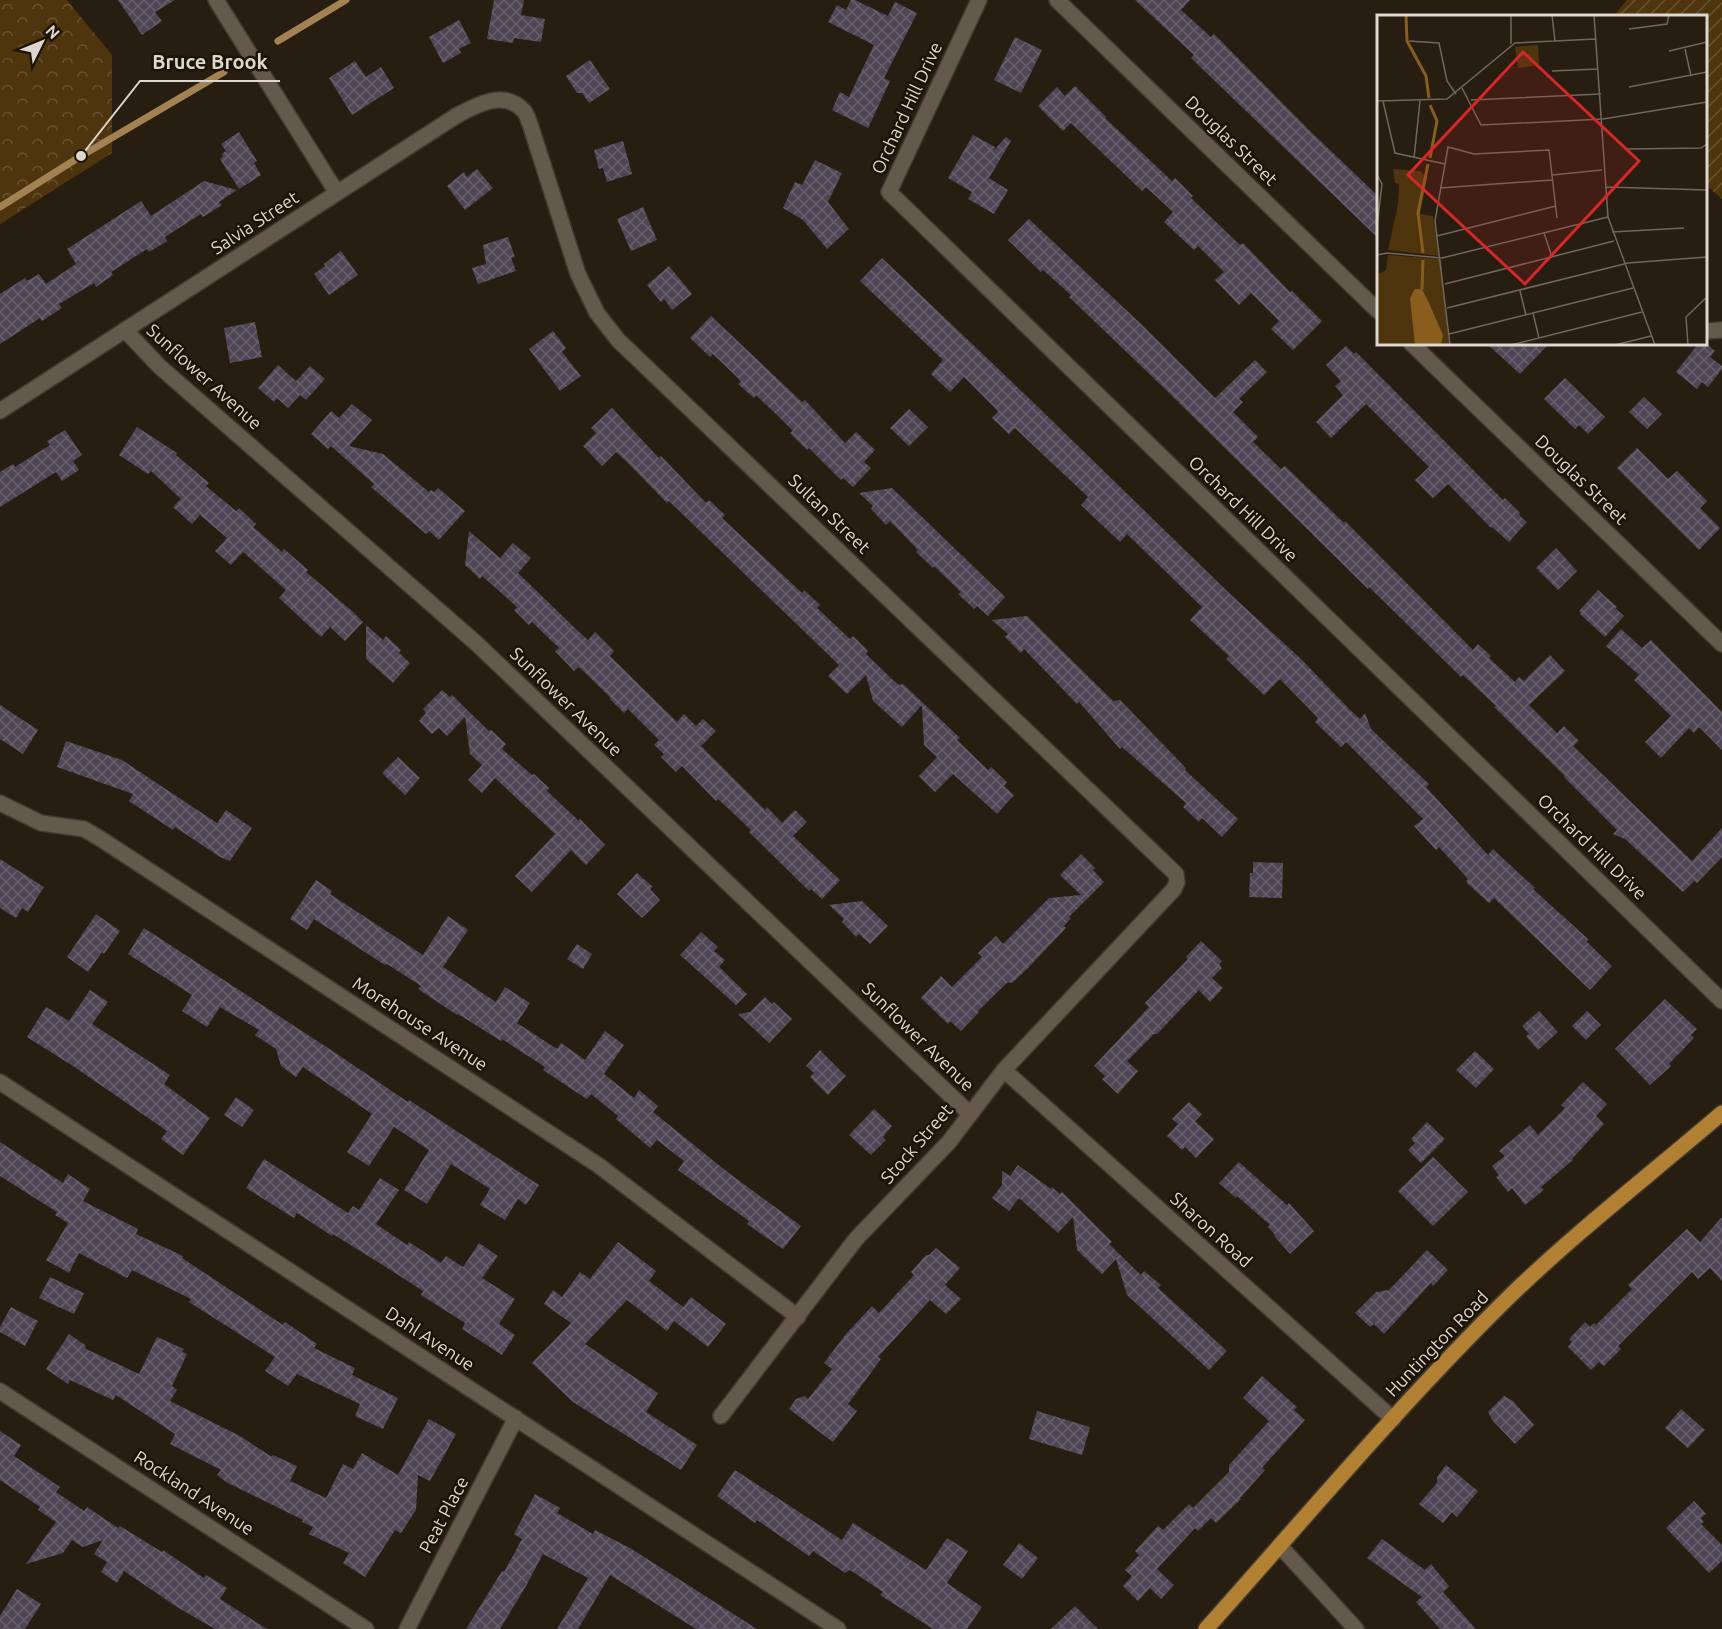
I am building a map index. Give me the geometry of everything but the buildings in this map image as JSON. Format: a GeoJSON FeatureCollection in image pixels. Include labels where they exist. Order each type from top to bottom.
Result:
{"type":"FeatureCollection","features":[{"type":"Feature","properties":{"kind":"main road","name":"Huntington Road"},"geometry":{"type":"LineString","coordinates":[[1206,1629],[1393,1419],[1511,1296],[1575,1238],[1722,1113]]}},
{"type":"Feature","properties":{"kind":"street"},"geometry":{"type":"LineString","coordinates":[[216,0],[337,193]]}},
{"type":"Feature","properties":{"kind":"street","name":"Orchard Hill Drive"},"geometry":{"type":"LineString","coordinates":[[979,0],[889,192],[1722,1001]]}},
{"type":"Feature","properties":{"kind":"street","name":"Douglas Street"},"geometry":{"type":"LineString","coordinates":[[1057,0],[1377,310]]}},
{"type":"Feature","properties":{"kind":"street","name":"Salvia Street"},"geometry":{"type":"LineString","coordinates":[[0,411],[476,105],[495,99],[510,102],[524,111],[530,124]]}},
{"type":"Feature","properties":{"kind":"street","name":"Sultan Street"},"geometry":{"type":"LineString","coordinates":[[530,124],[578,274],[606,326],[618,340],[1169,865],[1176,874],[1177,882]]}},
{"type":"Feature","properties":{"kind":"street","name":"Sunflower Avenue"},"geometry":{"type":"LineString","coordinates":[[125,330],[159,366],[476,643],[970,1114]]}},
{"type":"Feature","properties":{"kind":"street"},"geometry":{"type":"LineString","coordinates":[[1707,331],[1722,330]]}},
{"type":"Feature","properties":{"kind":"street","name":"Douglas Street"},"geometry":{"type":"LineString","coordinates":[[1413,345],[1722,644]]}},
{"type":"Feature","properties":{"kind":"street","name":"Morehouse Avenue"},"geometry":{"type":"LineString","coordinates":[[0,803],[41,823],[84,828],[101,838],[598,1165],[798,1317]]}},
{"type":"Feature","properties":{"kind":"street","name":"Stock Street"},"geometry":{"type":"LineString","coordinates":[[720,1416],[856,1239],[949,1142],[1004,1070],[1174,890],[1177,882]]}},
{"type":"Feature","properties":{"kind":"street","name":"Sharon Road"},"geometry":{"type":"LineString","coordinates":[[1004,1070],[1393,1419]]}},
{"type":"Feature","properties":{"kind":"street","name":"Dahl Avenue"},"geometry":{"type":"LineString","coordinates":[[0,1082],[838,1629]]}},
{"type":"Feature","properties":{"kind":"street","name":"Rockland Avenue"},"geometry":{"type":"LineString","coordinates":[[0,1391],[366,1629]]}},
{"type":"Feature","properties":{"kind":"street","name":"Peat Place"},"geometry":{"type":"LineString","coordinates":[[406,1629],[516,1418]]}},
{"type":"Feature","properties":{"kind":"street"},"geometry":{"type":"LineString","coordinates":[[1280,1546],[1356,1629]]}},
{"type":"Feature","properties":{"kind":"green space"},"geometry":{"type":"Polygon","coordinates":[[[0,0],[67,0],[112,55],[112,153],[0,224],[0,0]]]}},
{"type":"Feature","properties":{"kind":"green space"},"geometry":{"type":"Polygon","coordinates":[[[1627,0],[1722,0],[1722,199],[1707,186],[1707,15],[1615,15],[1627,0]]]}},
{"type":"Feature","properties":{"kind":"waterway"},"geometry":{"type":"LineString","coordinates":[[278,41],[346,0]]}},
{"type":"Feature","properties":{"kind":"waterway"},"geometry":{"type":"LineString","coordinates":[[0,207],[81,156],[224,72]]}},
{"type":"Feature","properties":{"kind":"place","name":"Bruce Brook"},"geometry":{"type":"Point","coordinates":[81,156]}}]}
